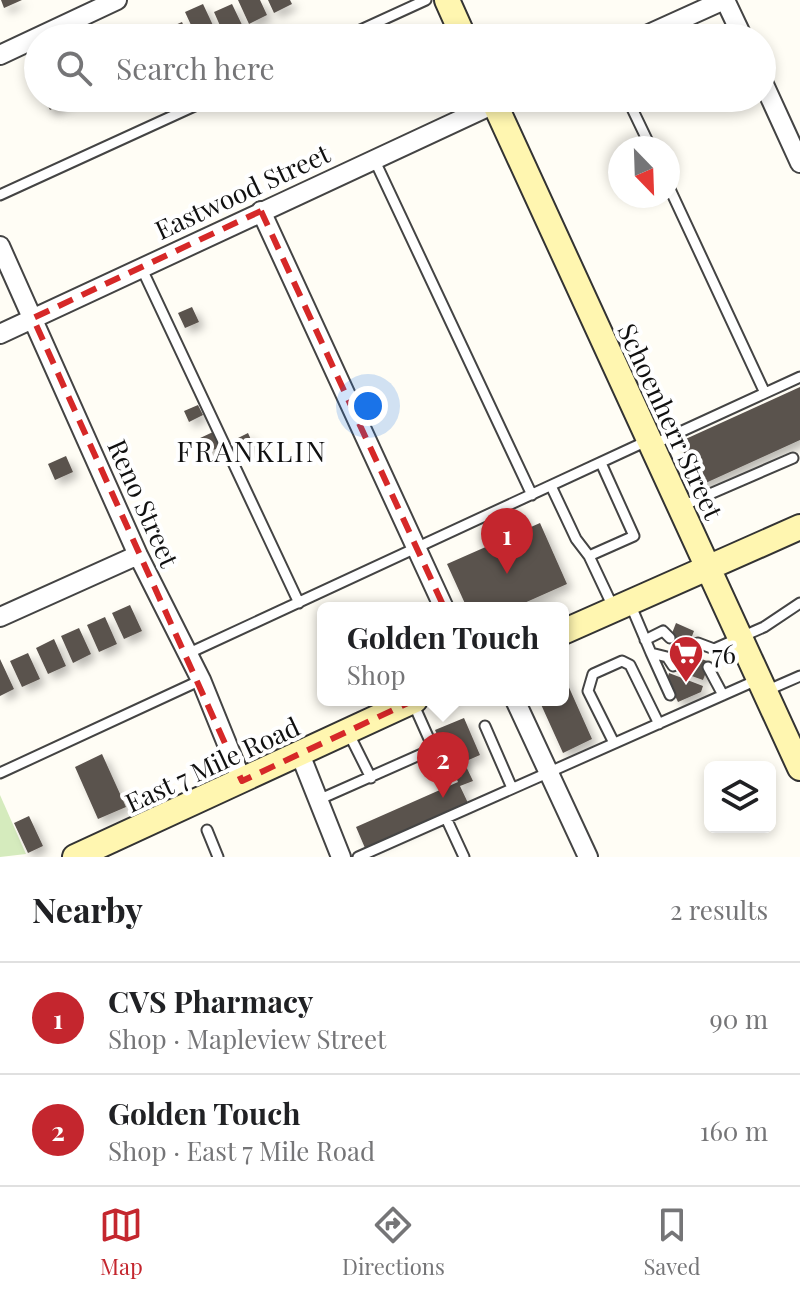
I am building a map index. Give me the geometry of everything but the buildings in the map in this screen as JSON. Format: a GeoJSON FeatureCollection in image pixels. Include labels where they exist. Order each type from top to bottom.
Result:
{"type":"FeatureCollection","features":[{"type":"Feature","properties":{"kind":"street"},"geometry":{"type":"LineString","coordinates":[[66,24],[117,0]]}},
{"type":"Feature","properties":{"kind":"street"},"geometry":{"type":"LineString","coordinates":[[447,0],[458,24]]}},
{"type":"Feature","properties":{"kind":"street"},"geometry":{"type":"LineString","coordinates":[[671,24],[724,0],[736,24]]}},
{"type":"Feature","properties":{"kind":"street"},"geometry":{"type":"LineString","coordinates":[[0,55],[24,44]]}},
{"type":"Feature","properties":{"kind":"street"},"geometry":{"type":"LineString","coordinates":[[776,111],[800,163]]}},
{"type":"Feature","properties":{"kind":"street","name":"Eastwood Street"},"geometry":{"type":"LineString","coordinates":[[0,334],[473,112]]}},
{"type":"Feature","properties":{"kind":"street","name":"Schoenherr Street"},"geometry":{"type":"LineString","coordinates":[[503,112],[650,443],[800,768]]}},
{"type":"Feature","properties":{"kind":"street"},"geometry":{"type":"LineString","coordinates":[[261,211],[441,602]]}},
{"type":"Feature","properties":{"kind":"street","name":"Reno Street"},"geometry":{"type":"LineString","coordinates":[[0,246],[138,555],[201,680],[242,781]]}},
{"type":"Feature","properties":{"kind":"street"},"geometry":{"type":"LineString","coordinates":[[569,629],[800,527]]}},
{"type":"Feature","properties":{"kind":"street"},"geometry":{"type":"LineString","coordinates":[[0,617],[138,555]]}},
{"type":"Feature","properties":{"kind":"street","name":"East 7 Mile Road"},"geometry":{"type":"LineString","coordinates":[[84,855],[403,706]]}},
{"type":"Feature","properties":{"kind":"street"},"geometry":{"type":"LineString","coordinates":[[518,706],[588,857]]}},
{"type":"Feature","properties":{"kind":"street"},"geometry":{"type":"LineString","coordinates":[[300,754],[341,857]]}},
{"type":"Feature","properties":{"kind":"lane"},"geometry":{"type":"LineString","coordinates":[[374,24],[426,0]]}},
{"type":"Feature","properties":{"kind":"lane"},"geometry":{"type":"LineString","coordinates":[[0,195],[181,112]]}},
{"type":"Feature","properties":{"kind":"lane"},"geometry":{"type":"LineString","coordinates":[[634,112],[645,136]]}},
{"type":"Feature","properties":{"kind":"lane"},"geometry":{"type":"LineString","coordinates":[[374,159],[532,495]]}},
{"type":"Feature","properties":{"kind":"lane"},"geometry":{"type":"LineString","coordinates":[[679,208],[765,393]]}},
{"type":"Feature","properties":{"kind":"lane"},"geometry":{"type":"LineString","coordinates":[[141,267],[299,603]]}},
{"type":"Feature","properties":{"kind":"lane"},"geometry":{"type":"LineString","coordinates":[[187,654],[601,463],[800,377]]}},
{"type":"Feature","properties":{"kind":"lane"},"geometry":{"type":"LineString","coordinates":[[680,507],[793,458]]}},
{"type":"Feature","properties":{"kind":"lane"},"geometry":{"type":"LineString","coordinates":[[589,556],[634,536],[601,463]]}},
{"type":"Feature","properties":{"kind":"lane"},"geometry":{"type":"LineString","coordinates":[[551,486],[576,539],[645,640],[670,695]]}},
{"type":"Feature","properties":{"kind":"lane"},"geometry":{"type":"LineString","coordinates":[[693,641],[714,649],[740,638],[800,603]]}},
{"type":"Feature","properties":{"kind":"lane"},"geometry":{"type":"LineString","coordinates":[[645,640],[669,632]]}},
{"type":"Feature","properties":{"kind":"lane"},"geometry":{"type":"LineString","coordinates":[[651,653],[672,656],[673,666]]}},
{"type":"Feature","properties":{"kind":"lane"},"geometry":{"type":"LineString","coordinates":[[614,743],[588,691],[593,674],[622,661],[630,665],[659,724]]}},
{"type":"Feature","properties":{"kind":"lane"},"geometry":{"type":"LineString","coordinates":[[710,673],[723,695]]}},
{"type":"Feature","properties":{"kind":"lane"},"geometry":{"type":"LineString","coordinates":[[358,857],[723,695],[800,676]]}},
{"type":"Feature","properties":{"kind":"lane"},"geometry":{"type":"LineString","coordinates":[[0,773],[201,680]]}},
{"type":"Feature","properties":{"kind":"lane"},"geometry":{"type":"LineString","coordinates":[[416,706],[446,777]]}},
{"type":"Feature","properties":{"kind":"lane"},"geometry":{"type":"LineString","coordinates":[[485,726],[512,788]]}},
{"type":"Feature","properties":{"kind":"lane"},"geometry":{"type":"LineString","coordinates":[[348,732],[371,778]]}},
{"type":"Feature","properties":{"kind":"lane"},"geometry":{"type":"LineString","coordinates":[[318,800],[433,749]]}},
{"type":"Feature","properties":{"kind":"lane"},"geometry":{"type":"LineString","coordinates":[[446,818],[464,857]]}},
{"type":"Feature","properties":{"kind":"lane"},"geometry":{"type":"LineString","coordinates":[[207,830],[218,857]]}},
{"type":"Feature","properties":{"kind":"highlighted area"},"geometry":{"type":"Polygon","coordinates":[[[261,211],[474,672],[242,781],[33,318],[261,211]]]}},
{"type":"Feature","properties":{"kind":"green space"},"geometry":{"type":"Polygon","coordinates":[[[0,795],[26,854],[0,857],[0,795]]]}},
{"type":"Feature","properties":{"kind":"place","name":"CVS Pharmacy"},"geometry":{"type":"Point","coordinates":[507,574]}},
{"type":"Feature","properties":{"kind":"place","name":"76"},"geometry":{"type":"Point","coordinates":[686,684]}},
{"type":"Feature","properties":{"kind":"place","name":"Golden Touch"},"geometry":{"type":"Point","coordinates":[443,798]}},
{"type":"Feature","properties":{"kind":"district","name":"FRANKLIN"},"geometry":{"type":"Point","coordinates":[252,450]}}]}
